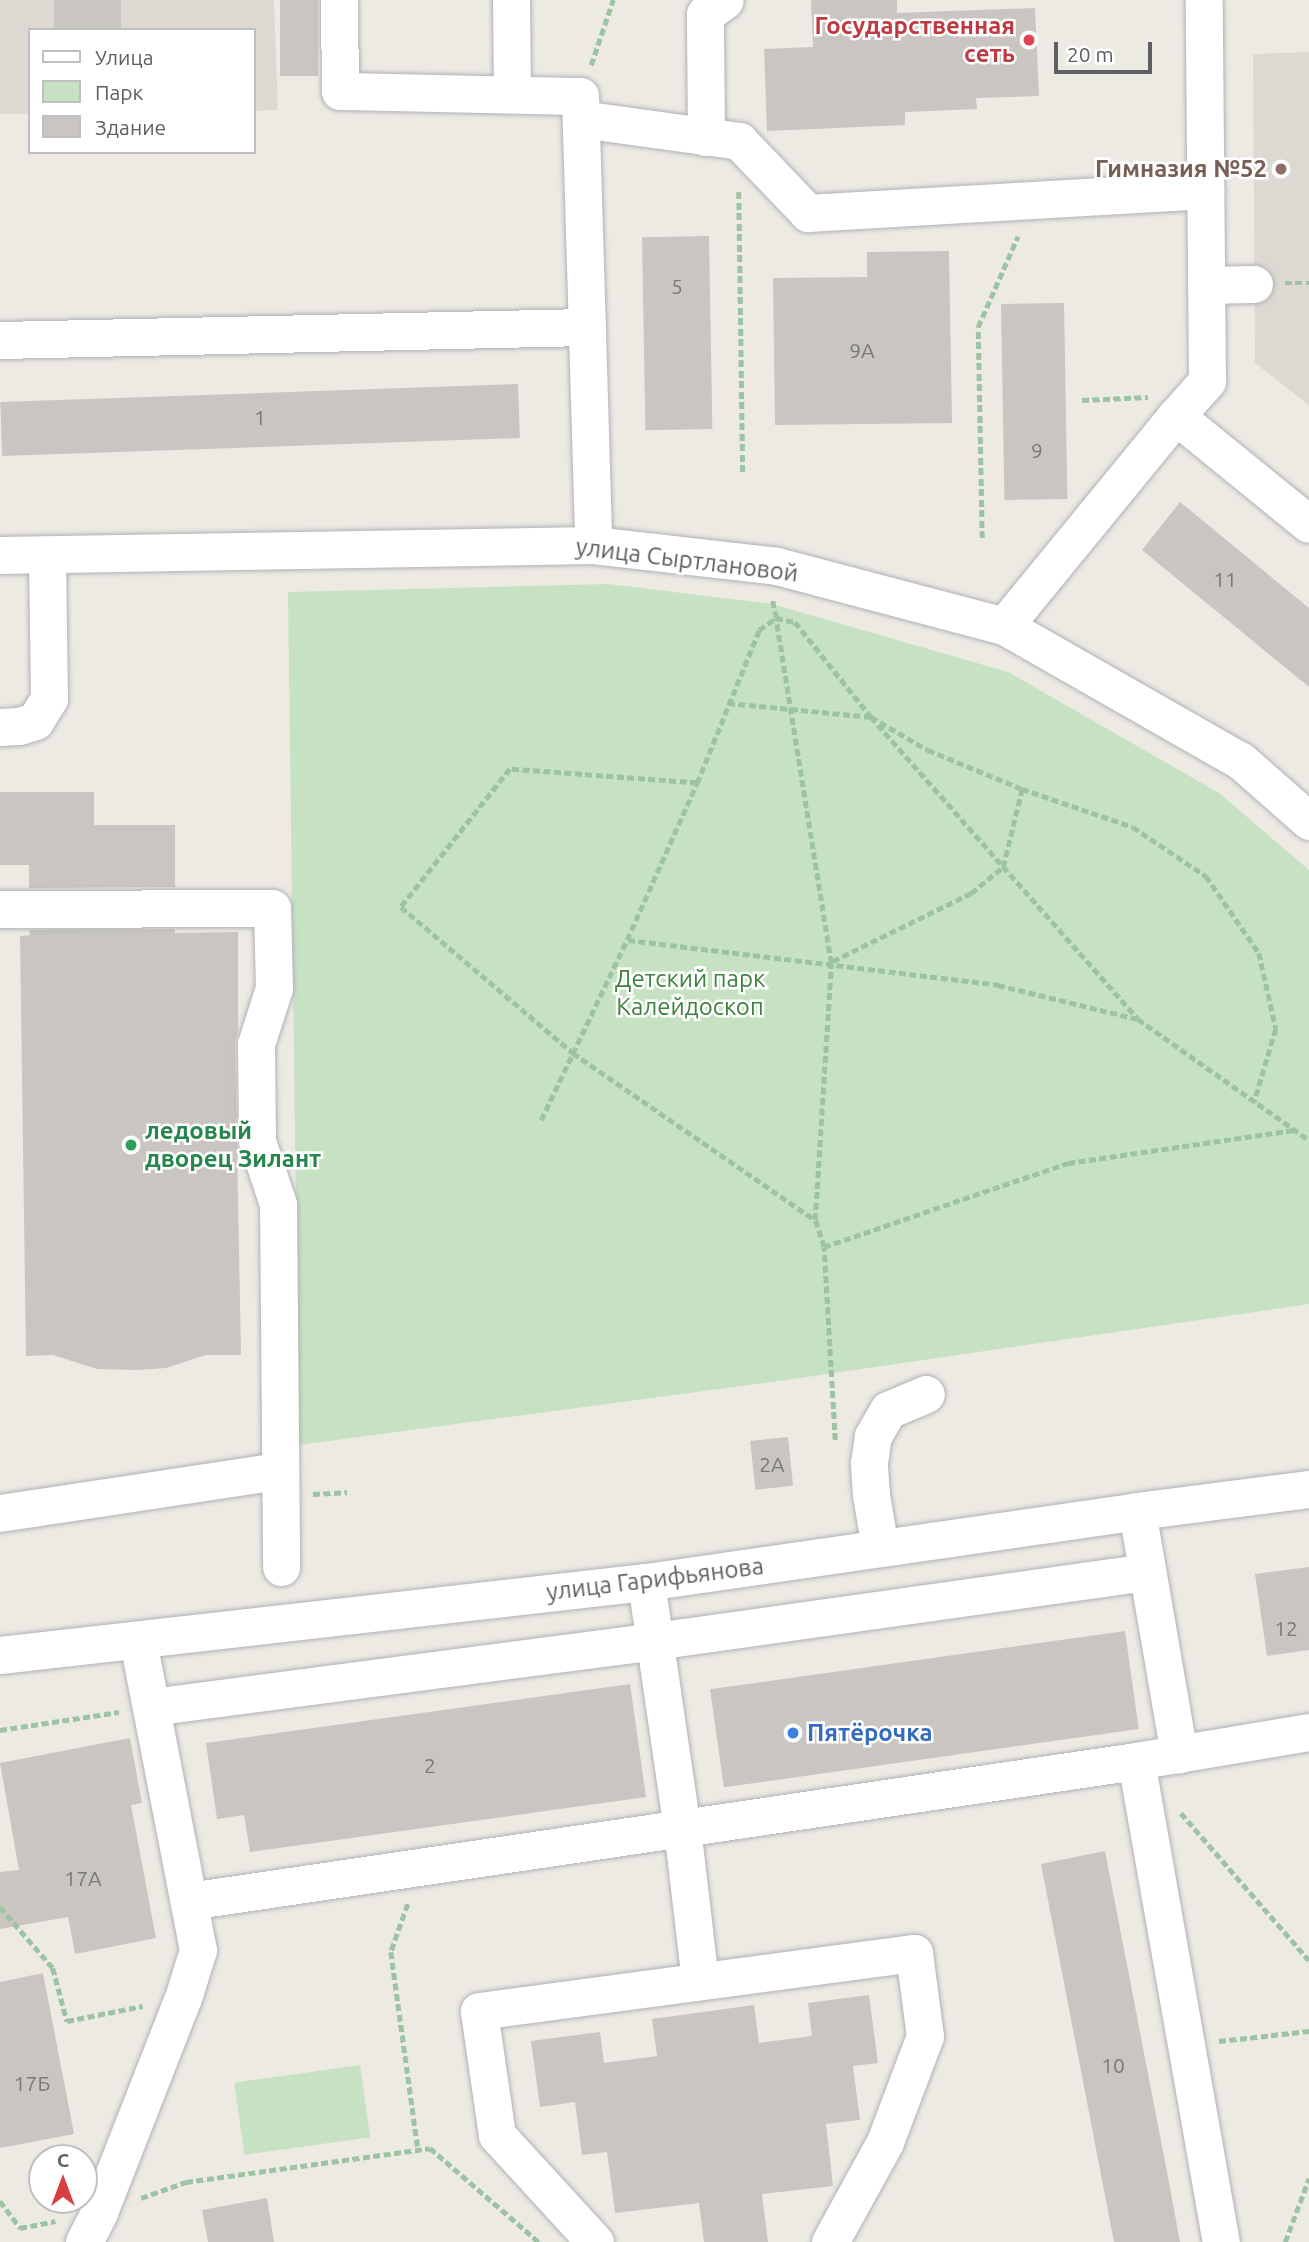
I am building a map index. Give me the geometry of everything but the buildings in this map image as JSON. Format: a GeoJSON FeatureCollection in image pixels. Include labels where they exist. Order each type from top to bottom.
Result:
{"type":"FeatureCollection","features":[{"type":"Feature","properties":{"kind":"street"},"geometry":{"type":"LineString","coordinates":[[339,0],[340,91],[512,93],[722,139],[808,213],[1205,190]]}},
{"type":"Feature","properties":{"kind":"street"},"geometry":{"type":"LineString","coordinates":[[511,0],[512,93]]}},
{"type":"Feature","properties":{"kind":"street"},"geometry":{"type":"LineString","coordinates":[[722,139],[705,14],[725,0]]}},
{"type":"Feature","properties":{"kind":"street"},"geometry":{"type":"LineString","coordinates":[[1004,626],[1207,381],[1204,0]]}},
{"type":"Feature","properties":{"kind":"street"},"geometry":{"type":"LineString","coordinates":[[580,108],[593,545]]}},
{"type":"Feature","properties":{"kind":"street"},"geometry":{"type":"LineString","coordinates":[[1206,285],[1254,284]]}},
{"type":"Feature","properties":{"kind":"street"},"geometry":{"type":"LineString","coordinates":[[0,340],[587,327]]}},
{"type":"Feature","properties":{"kind":"street"},"geometry":{"type":"LineString","coordinates":[[1176,416],[1309,524]]}},
{"type":"Feature","properties":{"kind":"street","name":"улица Сыртлановой"},"geometry":{"type":"LineString","coordinates":[[0,555],[593,545],[777,566],[1004,626],[1241,761],[1309,821]]}},
{"type":"Feature","properties":{"kind":"street"},"geometry":{"type":"LineString","coordinates":[[0,727],[19,726],[35,721],[49,699],[47,555]]}},
{"type":"Feature","properties":{"kind":"street"},"geometry":{"type":"LineString","coordinates":[[0,909],[272,908],[274,988],[256,1044],[257,1141],[278,1205],[278,1471],[281,1567]]}},
{"type":"Feature","properties":{"kind":"street"},"geometry":{"type":"LineString","coordinates":[[880,1548],[871,1485],[873,1436],[888,1410],[926,1394]]}},
{"type":"Feature","properties":{"kind":"street"},"geometry":{"type":"LineString","coordinates":[[0,1513],[278,1471]]}},
{"type":"Feature","properties":{"kind":"street","name":"улица Гарифьянова"},"geometry":{"type":"LineString","coordinates":[[0,1655],[646,1582],[1137,1511],[1309,1489]]}},
{"type":"Feature","properties":{"kind":"street"},"geometry":{"type":"LineString","coordinates":[[1137,1511],[1179,1754]]}},
{"type":"Feature","properties":{"kind":"street"},"geometry":{"type":"LineString","coordinates":[[151,1707],[655,1642],[1147,1572]]}},
{"type":"Feature","properties":{"kind":"street"},"geometry":{"type":"LineString","coordinates":[[646,1582],[682,1828],[700,1981]]}},
{"type":"Feature","properties":{"kind":"street"},"geometry":{"type":"LineString","coordinates":[[92,2227],[183,1998],[198,1950],[138,1640]]}},
{"type":"Feature","properties":{"kind":"street"},"geometry":{"type":"LineString","coordinates":[[189,1902],[1136,1761],[1309,1732]]}},
{"type":"Feature","properties":{"kind":"street"},"geometry":{"type":"LineString","coordinates":[[1136,1761],[1221,2242]]}},
{"type":"Feature","properties":{"kind":"street"},"geometry":{"type":"LineString","coordinates":[[596,2242],[497,2135],[479,2011],[914,1953],[925,2036],[885,2142],[830,2242]]}},
{"type":"Feature","properties":{"kind":"path"},"geometry":{"type":"LineString","coordinates":[[580,108],[613,0]]}},
{"type":"Feature","properties":{"kind":"path"},"geometry":{"type":"LineString","coordinates":[[722,139],[743,475]]}},
{"type":"Feature","properties":{"kind":"path"},"geometry":{"type":"LineString","coordinates":[[982,538],[978,327],[1034,199]]}},
{"type":"Feature","properties":{"kind":"path"},"geometry":{"type":"LineString","coordinates":[[1082,400],[1146,396],[1176,416]]}},
{"type":"Feature","properties":{"kind":"path"},"geometry":{"type":"LineString","coordinates":[[770,594],[831,962],[815,1220],[824,1247],[835,1452]]}},
{"type":"Feature","properties":{"kind":"path"},"geometry":{"type":"LineString","coordinates":[[541,1120],[627,940],[697,783],[759,630],[776,618],[795,622],[871,717],[1138,1019],[1309,1140]]}},
{"type":"Feature","properties":{"kind":"path"},"geometry":{"type":"LineString","coordinates":[[728,703],[871,717],[928,750],[1022,789],[1133,827],[1206,876],[1259,953],[1276,1029],[1254,1103]]}},
{"type":"Feature","properties":{"kind":"path"},"geometry":{"type":"LineString","coordinates":[[697,783],[510,768],[401,907],[573,1053],[815,1220]]}},
{"type":"Feature","properties":{"kind":"path"},"geometry":{"type":"LineString","coordinates":[[831,962],[971,893],[1003,867],[1022,789]]}},
{"type":"Feature","properties":{"kind":"path"},"geometry":{"type":"LineString","coordinates":[[627,940],[831,962],[998,985],[1138,1019]]}},
{"type":"Feature","properties":{"kind":"path"},"geometry":{"type":"LineString","coordinates":[[824,1247],[1068,1163],[1295,1130]]}},
{"type":"Feature","properties":{"kind":"path"},"geometry":{"type":"LineString","coordinates":[[0,1730],[151,1707]]}},
{"type":"Feature","properties":{"kind":"path"},"geometry":{"type":"LineString","coordinates":[[1173,1803],[1309,1960]]}},
{"type":"Feature","properties":{"kind":"path"},"geometry":{"type":"LineString","coordinates":[[418,2150],[391,1952],[421,1867]]}},
{"type":"Feature","properties":{"kind":"path"},"geometry":{"type":"LineString","coordinates":[[0,1907],[53,1968],[67,2021],[183,1998]]}},
{"type":"Feature","properties":{"kind":"path"},"geometry":{"type":"LineString","coordinates":[[1186,2045],[1309,2031]]}},
{"type":"Feature","properties":{"kind":"path"},"geometry":{"type":"LineString","coordinates":[[92,2227],[186,2182],[430,2148],[539,2242]]}},
{"type":"Feature","properties":{"kind":"path"},"geometry":{"type":"LineString","coordinates":[[1285,2242],[1309,2178]]}},
{"type":"Feature","properties":{"kind":"path"},"geometry":{"type":"LineString","coordinates":[[0,2201],[20,2228]]}},
{"type":"Feature","properties":{"kind":"shaded area"},"geometry":{"type":"Polygon","coordinates":[[[0,0],[274,0],[278,110],[256,111],[256,28],[28,28],[28,114],[0,114],[0,0]]]}},
{"type":"Feature","properties":{"kind":"shaded area","name":"Гимназия №52"},"geometry":{"type":"Polygon","coordinates":[[[1309,52],[1309,405],[1255,363],[1253,54],[1309,52]]]}},
{"type":"Feature","properties":{"kind":"green space","name":"Детский парк Калейдоскоп"},"geometry":{"type":"Polygon","coordinates":[[[609,584],[772,604],[1008,672],[1219,793],[1309,870],[1309,1304],[779,1381],[299,1445],[288,592],[609,584]]]}},
{"type":"Feature","properties":{"kind":"green space"},"geometry":{"type":"Polygon","coordinates":[[[360,2065],[370,2137],[244,2155],[234,2083],[360,2065]]]}},
{"type":"Feature","properties":{"kind":"place","name":"Государственная сеть"},"geometry":{"type":"Point","coordinates":[1029,40]}},
{"type":"Feature","properties":{"kind":"place","name":"Гимназия №52"},"geometry":{"type":"Point","coordinates":[1281,169]}},
{"type":"Feature","properties":{"kind":"place","name":"ледовый дворец Зилант"},"geometry":{"type":"Point","coordinates":[131,1145]}},
{"type":"Feature","properties":{"kind":"place","name":"Пятёрочка"},"geometry":{"type":"Point","coordinates":[793,1733]}}]}
